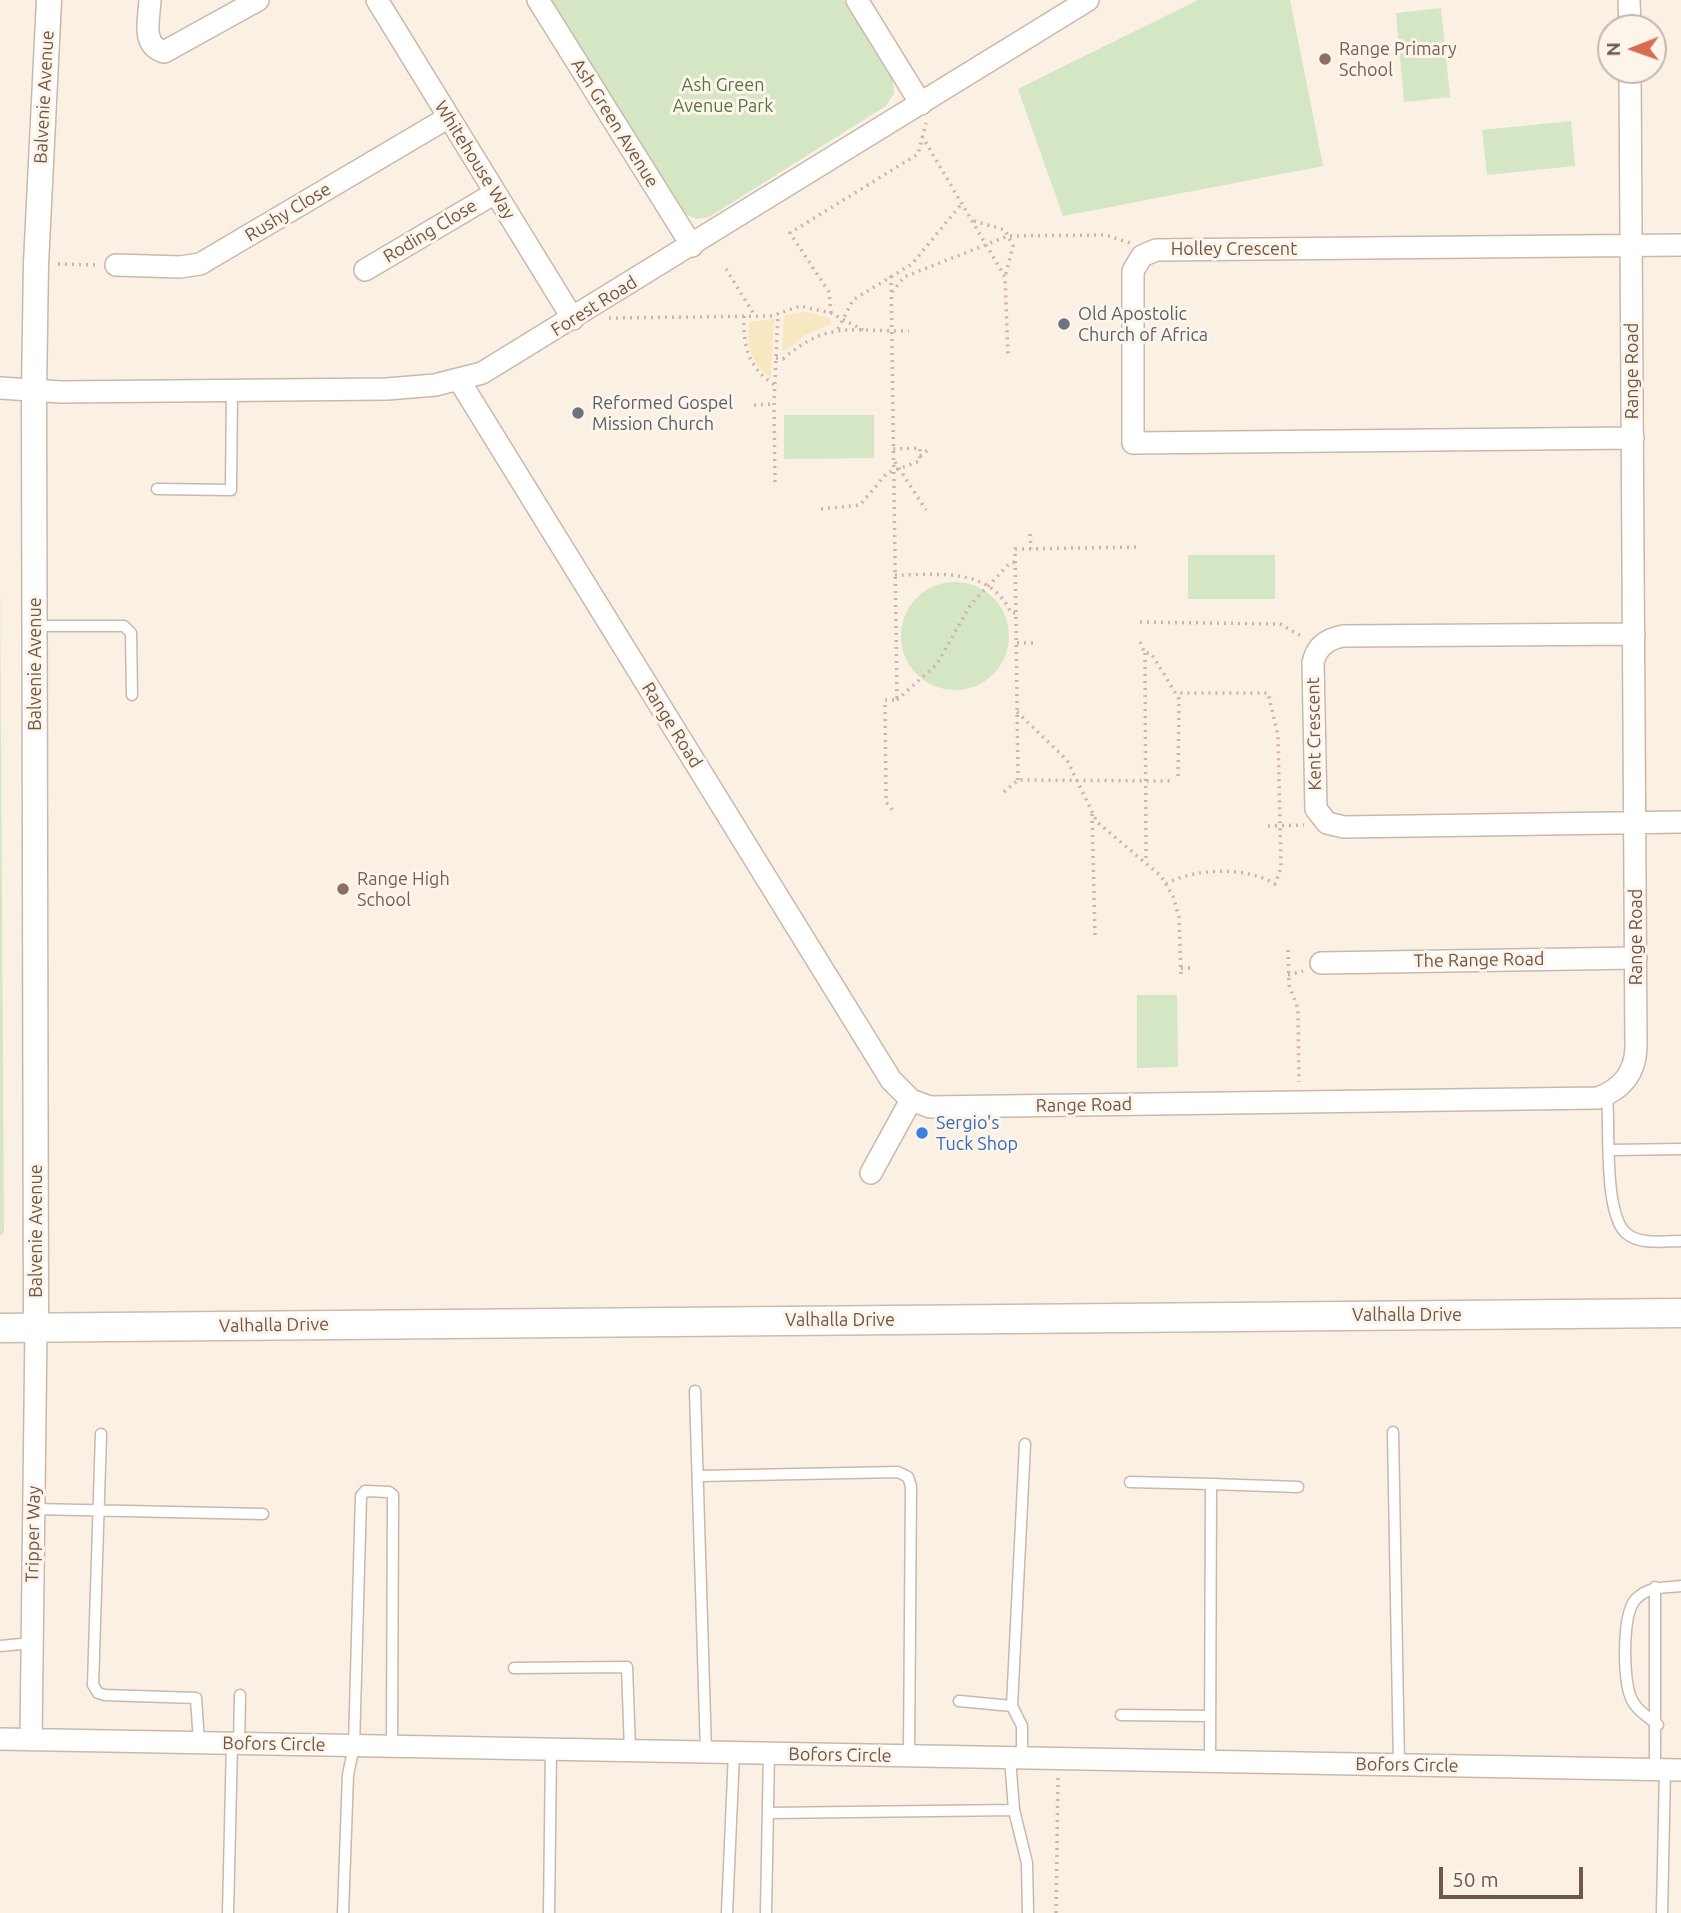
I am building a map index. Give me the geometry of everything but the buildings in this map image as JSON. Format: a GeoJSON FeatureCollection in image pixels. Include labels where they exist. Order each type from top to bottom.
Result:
{"type":"FeatureCollection","features":[{"type":"Feature","properties":{"kind":"main road","name":"Valhalla Drive"},"geometry":{"type":"LineString","coordinates":[[0,1328],[1681,1313]]}},
{"type":"Feature","properties":{"kind":"street","name":"Balvenie Avenue"},"geometry":{"type":"LineString","coordinates":[[36,1328],[34,390],[36,264],[49,0]]}},
{"type":"Feature","properties":{"kind":"street"},"geometry":{"type":"LineString","coordinates":[[150,0],[148,40],[156,50],[172,50],[258,0]]}},
{"type":"Feature","properties":{"kind":"street","name":"Whitehouse Way"},"geometry":{"type":"LineString","coordinates":[[377,0],[573,319]]}},
{"type":"Feature","properties":{"kind":"street","name":"Ash Green Avenue"},"geometry":{"type":"LineString","coordinates":[[538,0],[692,246]]}},
{"type":"Feature","properties":{"kind":"street"},"geometry":{"type":"LineString","coordinates":[[856,0],[924,108]]}},
{"type":"Feature","properties":{"kind":"street","name":"Forest Road"},"geometry":{"type":"LineString","coordinates":[[0,388],[387,389],[459,380],[491,369],[924,108],[1088,0]]}},
{"type":"Feature","properties":{"kind":"street","name":"Range Road"},"geometry":{"type":"LineString","coordinates":[[459,380],[891,1080],[911,1100],[930,1107],[943,1107],[1590,1100],[1606,1095],[1625,1082],[1636,1059],[1630,84]]}},
{"type":"Feature","properties":{"kind":"street","name":"Rushy Close"},"geometry":{"type":"LineString","coordinates":[[116,265],[180,267],[200,264],[449,117]]}},
{"type":"Feature","properties":{"kind":"street","name":"Roding Close"},"geometry":{"type":"LineString","coordinates":[[365,270],[495,193]]}},
{"type":"Feature","properties":{"kind":"street","name":"Holley Crescent"},"geometry":{"type":"LineString","coordinates":[[1142,256],[1156,250],[1681,245]]}},
{"type":"Feature","properties":{"kind":"street"},"geometry":{"type":"LineString","coordinates":[[1142,256],[1136,263],[1132,280],[1133,443],[1633,438]]}},
{"type":"Feature","properties":{"kind":"street"},"geometry":{"type":"LineString","coordinates":[[1321,647],[1343,636],[1634,634]]}},
{"type":"Feature","properties":{"kind":"street","name":"Kent Crescent"},"geometry":{"type":"LineString","coordinates":[[1321,647],[1313,663],[1315,800],[1316,809],[1327,822],[1344,827],[1681,822]]}},
{"type":"Feature","properties":{"kind":"street","name":"The Range Road"},"geometry":{"type":"LineString","coordinates":[[1321,963],[1636,958]]}},
{"type":"Feature","properties":{"kind":"street"},"geometry":{"type":"LineString","coordinates":[[871,1173],[911,1100]]}},
{"type":"Feature","properties":{"kind":"street","name":"Tripper Way"},"geometry":{"type":"LineString","coordinates":[[31,1740],[36,1328]]}},
{"type":"Feature","properties":{"kind":"street","name":"Bofors Circle"},"geometry":{"type":"LineString","coordinates":[[0,1739],[1667,1770]]}},
{"type":"Feature","properties":{"kind":"lane"},"geometry":{"type":"LineString","coordinates":[[157,489],[230,490],[232,389]]}},
{"type":"Feature","properties":{"kind":"lane"},"geometry":{"type":"LineString","coordinates":[[35,626],[124,626],[131,632],[132,695]]}},
{"type":"Feature","properties":{"kind":"lane"},"geometry":{"type":"LineString","coordinates":[[1606,1095],[1612,1198],[1619,1226],[1629,1236],[1647,1241],[1681,1241]]}},
{"type":"Feature","properties":{"kind":"lane"},"geometry":{"type":"LineString","coordinates":[[1610,1150],[1681,1149]]}},
{"type":"Feature","properties":{"kind":"lane"},"geometry":{"type":"LineString","coordinates":[[695,1391],[706,1752]]}},
{"type":"Feature","properties":{"kind":"lane"},"geometry":{"type":"LineString","coordinates":[[1393,1432],[1399,1765]]}},
{"type":"Feature","properties":{"kind":"lane"},"geometry":{"type":"LineString","coordinates":[[101,1434],[95,1689],[105,1695],[196,1698],[199,1742]]}},
{"type":"Feature","properties":{"kind":"lane"},"geometry":{"type":"LineString","coordinates":[[1025,1444],[1012,1706],[1022,1726],[1016,1758],[1014,1810],[1027,1863],[1028,1913]]}},
{"type":"Feature","properties":{"kind":"lane"},"geometry":{"type":"LineString","coordinates":[[699,1475],[898,1472],[908,1477],[911,1486],[909,1756]]}},
{"type":"Feature","properties":{"kind":"lane"},"geometry":{"type":"LineString","coordinates":[[1130,1482],[1298,1487]]}},
{"type":"Feature","properties":{"kind":"lane"},"geometry":{"type":"LineString","coordinates":[[1210,1762],[1211,1484]]}},
{"type":"Feature","properties":{"kind":"lane"},"geometry":{"type":"LineString","coordinates":[[343,1913],[348,1775],[354,1746],[361,1496],[365,1491],[389,1492],[393,1495],[392,1746]]}},
{"type":"Feature","properties":{"kind":"lane"},"geometry":{"type":"LineString","coordinates":[[34,1509],[263,1514]]}},
{"type":"Feature","properties":{"kind":"lane"},"geometry":{"type":"LineString","coordinates":[[1658,1725],[1639,1711],[1630,1697],[1626,1635],[1629,1612],[1636,1600],[1656,1587],[1681,1586]]}},
{"type":"Feature","properties":{"kind":"lane"},"geometry":{"type":"LineString","coordinates":[[1656,1587],[1658,1725],[1667,1770],[1662,1913]]}},
{"type":"Feature","properties":{"kind":"lane"},"geometry":{"type":"LineString","coordinates":[[0,1646],[32,1643]]}},
{"type":"Feature","properties":{"kind":"lane"},"geometry":{"type":"LineString","coordinates":[[514,1668],[627,1667],[630,1751]]}},
{"type":"Feature","properties":{"kind":"lane"},"geometry":{"type":"LineString","coordinates":[[228,1913],[235,1743],[240,1695]]}},
{"type":"Feature","properties":{"kind":"lane"},"geometry":{"type":"LineString","coordinates":[[959,1701],[1012,1706]]}},
{"type":"Feature","properties":{"kind":"lane"},"geometry":{"type":"LineString","coordinates":[[1121,1715],[1210,1716]]}},
{"type":"Feature","properties":{"kind":"lane"},"geometry":{"type":"LineString","coordinates":[[549,1913],[551,1749]]}},
{"type":"Feature","properties":{"kind":"lane"},"geometry":{"type":"LineString","coordinates":[[727,1913],[734,1753]]}},
{"type":"Feature","properties":{"kind":"lane"},"geometry":{"type":"LineString","coordinates":[[766,1913],[769,1754]]}},
{"type":"Feature","properties":{"kind":"lane"},"geometry":{"type":"LineString","coordinates":[[769,1813],[1014,1810]]}},
{"type":"Feature","properties":{"kind":"path"},"geometry":{"type":"LineString","coordinates":[[831,313],[829,292],[790,233],[918,154],[924,108]]}},
{"type":"Feature","properties":{"kind":"path"},"geometry":{"type":"LineString","coordinates":[[922,136],[1005,277]]}},
{"type":"Feature","properties":{"kind":"path"},"geometry":{"type":"LineString","coordinates":[[838,329],[853,300],[912,264],[963,202]]}},
{"type":"Feature","properties":{"kind":"path"},"geometry":{"type":"LineString","coordinates":[[974,221],[1005,230],[1013,246],[1005,277],[1008,355]]}},
{"type":"Feature","properties":{"kind":"path"},"geometry":{"type":"LineString","coordinates":[[891,294],[904,277],[1008,236],[1106,235],[1128,241],[1142,256]]}},
{"type":"Feature","properties":{"kind":"path"},"geometry":{"type":"LineString","coordinates":[[52,264],[116,265]]}},
{"type":"Feature","properties":{"kind":"path"},"geometry":{"type":"LineString","coordinates":[[726,269],[755,316]]}},
{"type":"Feature","properties":{"kind":"path"},"geometry":{"type":"LineString","coordinates":[[891,276],[897,701]]}},
{"type":"Feature","properties":{"kind":"path"},"geometry":{"type":"LineString","coordinates":[[603,318],[755,316],[800,306],[831,313],[863,330]]}},
{"type":"Feature","properties":{"kind":"path"},"geometry":{"type":"LineString","coordinates":[[775,482],[774,404],[778,313]]}},
{"type":"Feature","properties":{"kind":"path"},"geometry":{"type":"LineString","coordinates":[[744,316],[746,351],[762,377],[775,384]]}},
{"type":"Feature","properties":{"kind":"path"},"geometry":{"type":"LineString","coordinates":[[776,358],[783,359],[802,342],[818,334],[838,329],[909,331]]}},
{"type":"Feature","properties":{"kind":"path"},"geometry":{"type":"LineString","coordinates":[[754,405],[774,404]]}},
{"type":"Feature","properties":{"kind":"path"},"geometry":{"type":"LineString","coordinates":[[821,509],[860,505],[879,479],[920,461],[920,448],[893,449]]}},
{"type":"Feature","properties":{"kind":"path"},"geometry":{"type":"LineString","coordinates":[[920,456],[928,450]]}},
{"type":"Feature","properties":{"kind":"path"},"geometry":{"type":"LineString","coordinates":[[894,460],[926,510]]}},
{"type":"Feature","properties":{"kind":"path"},"geometry":{"type":"LineString","coordinates":[[1030,534],[1031,549]]}},
{"type":"Feature","properties":{"kind":"path"},"geometry":{"type":"LineString","coordinates":[[1018,780],[1015,549],[1140,547]]}},
{"type":"Feature","properties":{"kind":"path"},"geometry":{"type":"LineString","coordinates":[[894,812],[886,802],[885,700],[897,701],[937,663],[949,646],[962,617],[1010,562],[1016,562]]}},
{"type":"Feature","properties":{"kind":"path"},"geometry":{"type":"LineString","coordinates":[[895,575],[955,575],[974,578],[989,586],[1006,602],[1011,613],[1016,613]]}},
{"type":"Feature","properties":{"kind":"path"},"geometry":{"type":"LineString","coordinates":[[886,593],[895,593]]}},
{"type":"Feature","properties":{"kind":"path"},"geometry":{"type":"LineString","coordinates":[[1140,622],[1280,624],[1321,647]]}},
{"type":"Feature","properties":{"kind":"path"},"geometry":{"type":"LineString","coordinates":[[1140,642],[1145,653],[1146,860]]}},
{"type":"Feature","properties":{"kind":"path"},"geometry":{"type":"LineString","coordinates":[[1017,643],[1037,643]]}},
{"type":"Feature","properties":{"kind":"path"},"geometry":{"type":"LineString","coordinates":[[1145,653],[1151,653],[1179,699],[1178,781]]}},
{"type":"Feature","properties":{"kind":"path"},"geometry":{"type":"LineString","coordinates":[[1166,884],[1181,876],[1251,873],[1275,884],[1280,868],[1278,735],[1268,693],[1176,694]]}},
{"type":"Feature","properties":{"kind":"path"},"geometry":{"type":"LineString","coordinates":[[1017,712],[1067,760],[1092,814],[1111,835],[1146,860],[1166,884],[1179,917],[1181,976]]}},
{"type":"Feature","properties":{"kind":"path"},"geometry":{"type":"LineString","coordinates":[[1004,792],[1018,780],[1171,781]]}},
{"type":"Feature","properties":{"kind":"path"},"geometry":{"type":"LineString","coordinates":[[1092,814],[1095,938]]}},
{"type":"Feature","properties":{"kind":"path"},"geometry":{"type":"LineString","coordinates":[[1268,826],[1310,824]]}},
{"type":"Feature","properties":{"kind":"path"},"geometry":{"type":"LineString","coordinates":[[1288,950],[1289,985],[1298,1009],[1299,1088]]}},
{"type":"Feature","properties":{"kind":"path"},"geometry":{"type":"LineString","coordinates":[[1181,968],[1192,968]]}},
{"type":"Feature","properties":{"kind":"path"},"geometry":{"type":"LineString","coordinates":[[1056,1913],[1059,1759]]}},
{"type":"Feature","properties":{"kind":"green space","name":"Ash Green Avenue Park"},"geometry":{"type":"Polygon","coordinates":[[[550,0],[844,0],[893,79],[894,93],[886,106],[709,217],[696,219],[685,214],[550,0]]]}},
{"type":"Feature","properties":{"kind":"green space"},"geometry":{"type":"Polygon","coordinates":[[[1198,0],[1290,0],[1323,166],[1063,216],[1018,89],[1198,0]]]}},
{"type":"Feature","properties":{"kind":"green space"},"geometry":{"type":"Polygon","coordinates":[[[1441,8],[1450,97],[1404,102],[1396,13],[1441,8]]]}},
{"type":"Feature","properties":{"kind":"green space"},"geometry":{"type":"Polygon","coordinates":[[[1571,121],[1575,166],[1487,175],[1482,130],[1571,121]]]}},
{"type":"Feature","properties":{"kind":"green space"},"geometry":{"type":"Polygon","coordinates":[[[784,415],[874,415],[874,458],[784,459],[784,415]]]}},
{"type":"Feature","properties":{"kind":"green space"},"geometry":{"type":"Polygon","coordinates":[[[1188,555],[1275,555],[1275,599],[1188,599],[1188,555]]]}},
{"type":"Feature","properties":{"kind":"green space"},"geometry":{"type":"Polygon","coordinates":[[[0,578],[4,1232],[0,1236],[0,578]]]}},
{"type":"Feature","properties":{"kind":"green space"},"geometry":{"type":"Polygon","coordinates":[[[955,582],[976,586],[993,598],[1005,615],[1009,636],[1005,657],[993,674],[976,686],[955,690],[934,686],[917,674],[905,657],[901,636],[905,615],[917,598],[934,586],[955,582]]]}},
{"type":"Feature","properties":{"kind":"green space"},"geometry":{"type":"Polygon","coordinates":[[[1137,995],[1177,995],[1178,1067],[1137,1068],[1137,995]]]}},
{"type":"Feature","properties":{"kind":"sand"},"geometry":{"type":"Polygon","coordinates":[[[808,312],[831,319],[831,324],[805,335],[786,351],[782,350],[784,315],[808,312]]]}},
{"type":"Feature","properties":{"kind":"sand"},"geometry":{"type":"Polygon","coordinates":[[[774,319],[771,378],[755,361],[748,330],[749,322],[774,319]]]}},
{"type":"Feature","properties":{"kind":"place","name":"Range Primary School"},"geometry":{"type":"Point","coordinates":[1325,59]}},
{"type":"Feature","properties":{"kind":"place","name":"Old Apostolic Church of Africa"},"geometry":{"type":"Point","coordinates":[1064,324]}},
{"type":"Feature","properties":{"kind":"place","name":"Reformed Gospel Mission Church"},"geometry":{"type":"Point","coordinates":[578,413]}},
{"type":"Feature","properties":{"kind":"place","name":"Range High School"},"geometry":{"type":"Point","coordinates":[343,889]}},
{"type":"Feature","properties":{"kind":"place","name":"Sergio's Tuck Shop"},"geometry":{"type":"Point","coordinates":[922,1133]}}]}
